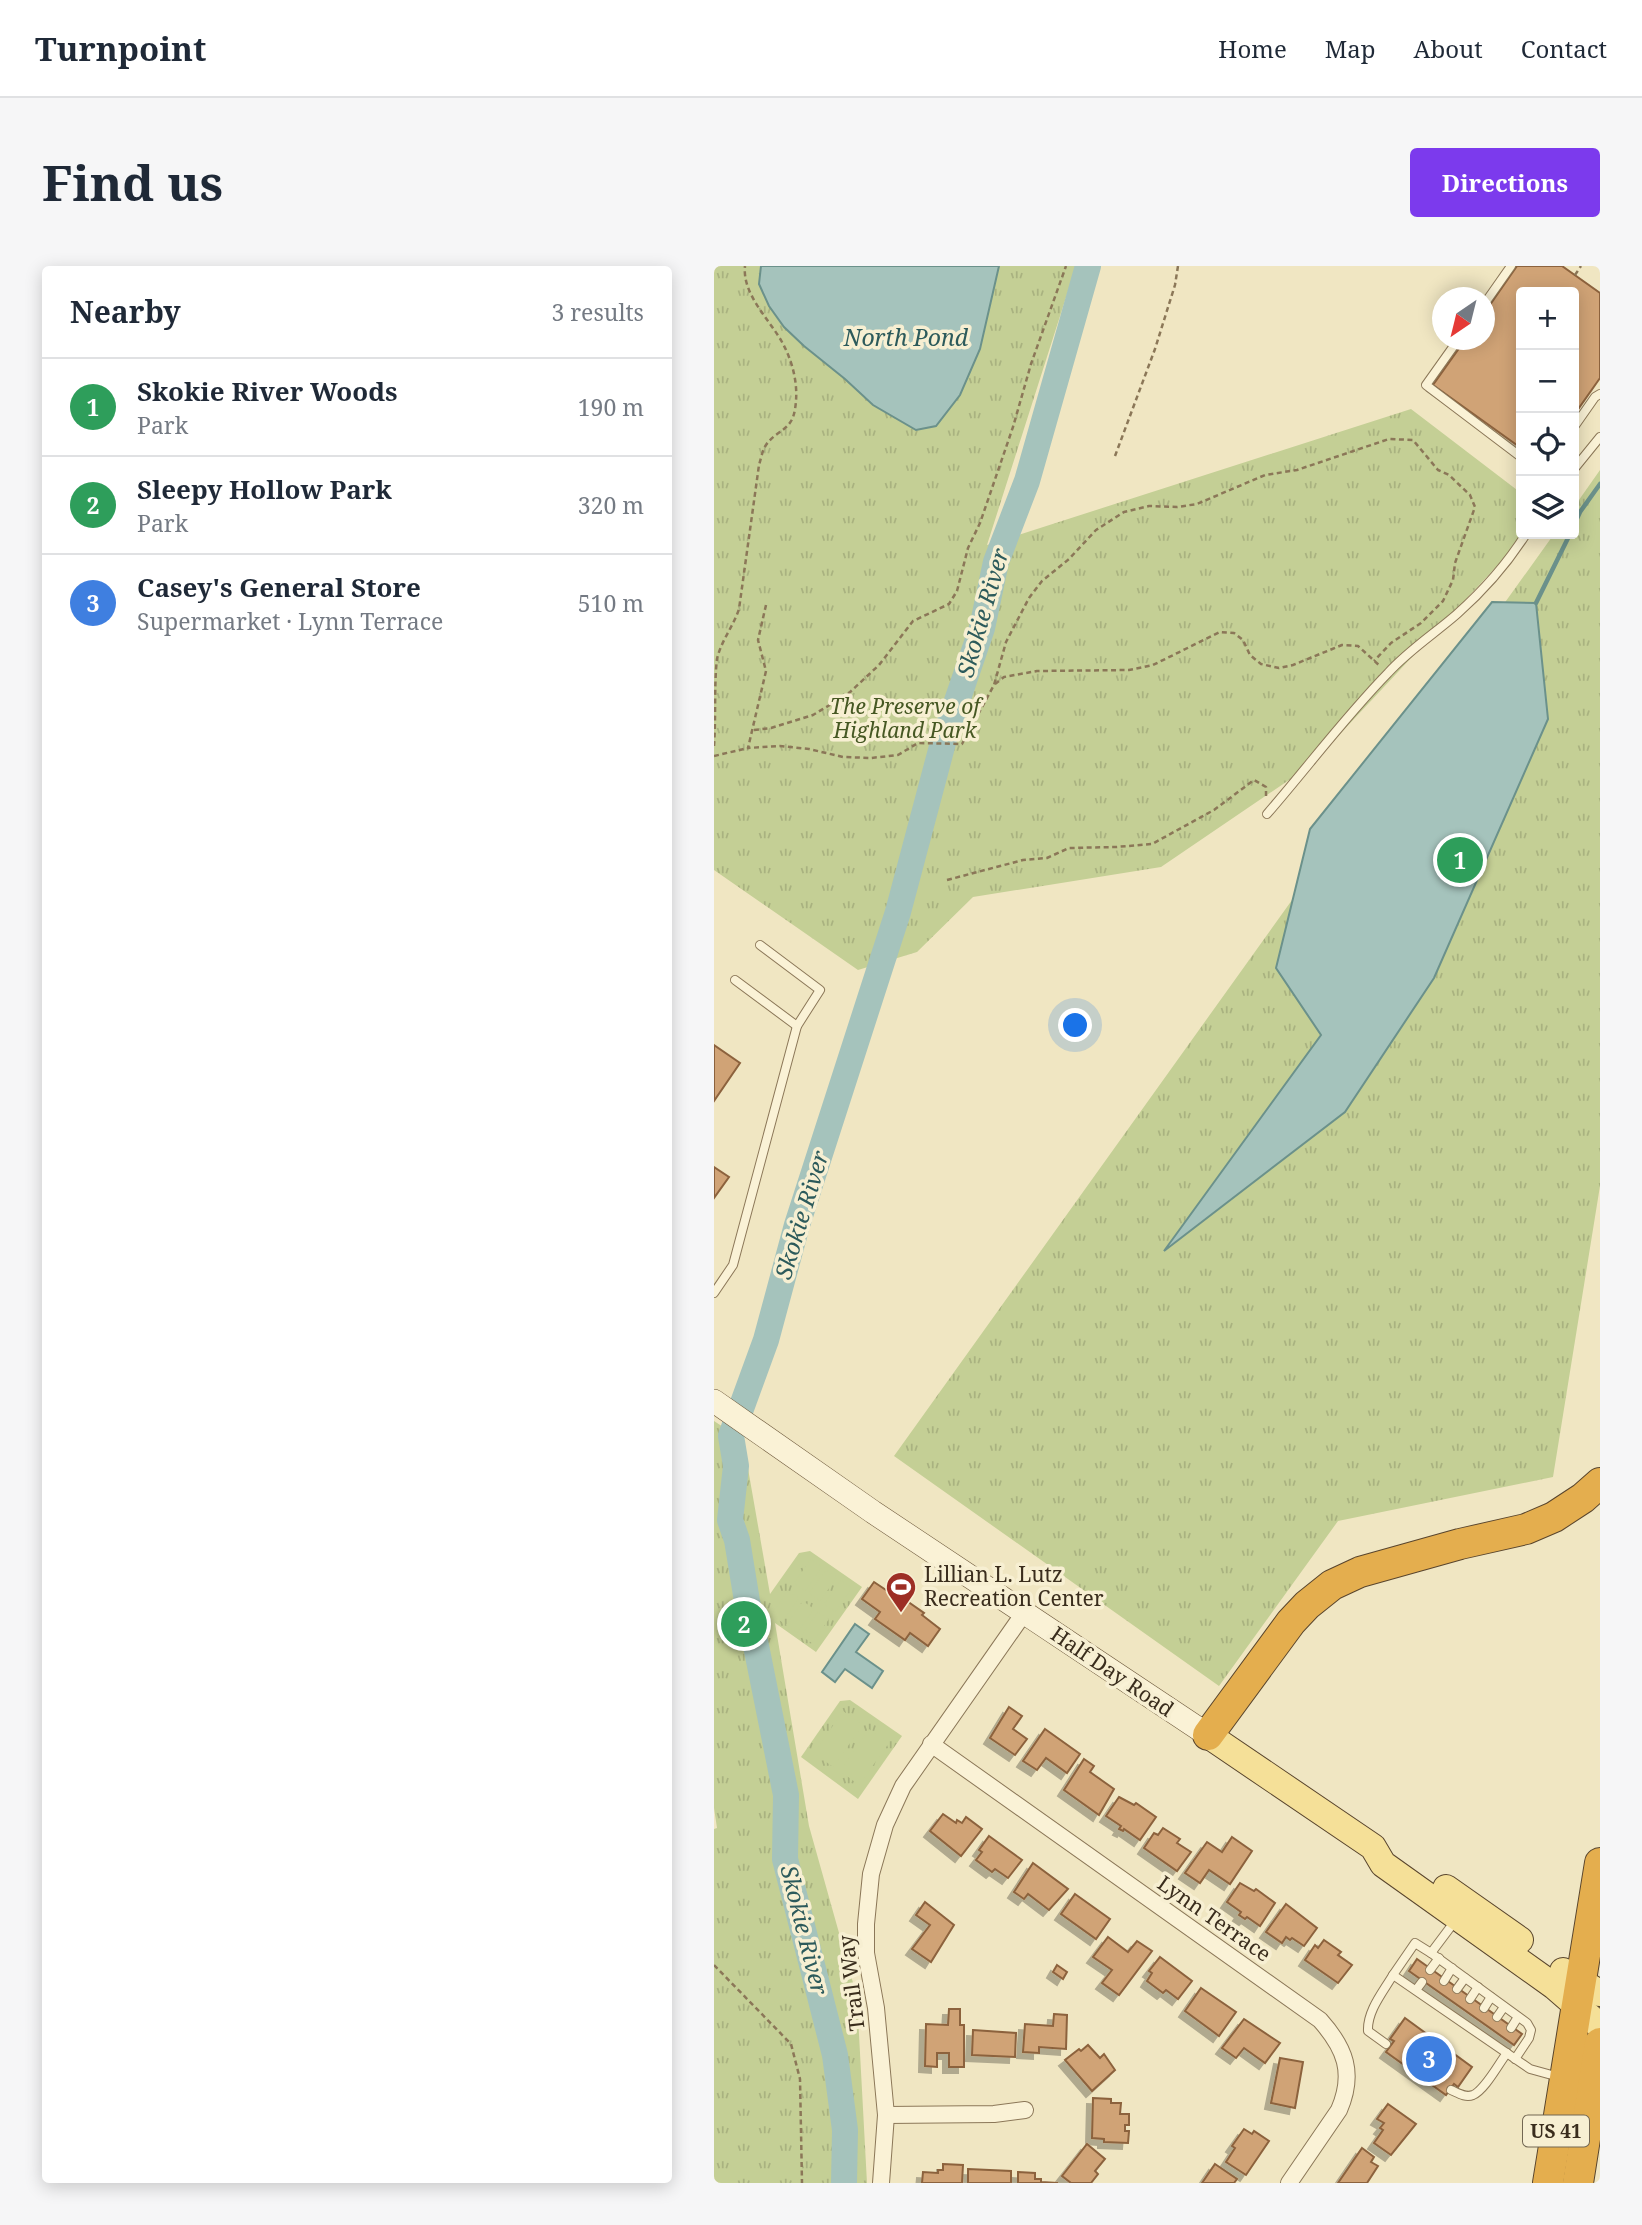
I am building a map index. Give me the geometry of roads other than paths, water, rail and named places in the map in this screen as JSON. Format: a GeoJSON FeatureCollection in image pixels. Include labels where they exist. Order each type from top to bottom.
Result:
{"type":"FeatureCollection","features":[{"type":"Feature","properties":{"kind":"highway"},"geometry":{"type":"LineString","coordinates":[[1208,1735],[1291,1622],[1332,1585],[1360,1572],[1526,1529],[1564,1511],[1600,1483]]}},
{"type":"Feature","properties":{"kind":"highway","name":"US 41"},"geometry":{"type":"LineString","coordinates":[[1548,2183],[1565,2079],[1586,1994],[1600,1863]]}},
{"type":"Feature","properties":{"kind":"highway","name":"US 41"},"geometry":{"type":"LineString","coordinates":[[1578,2183],[1600,2043]]}},
{"type":"Feature","properties":{"kind":"main road","name":"Half Day Road"},"geometry":{"type":"LineString","coordinates":[[714,1401],[873,1512],[1373,1847],[1391,1849],[1586,1994],[1600,2026]]}},
{"type":"Feature","properties":{"kind":"main road","name":"Half Day Road"},"geometry":{"type":"LineString","coordinates":[[1373,1847],[1382,1864],[1554,1986],[1586,1994]]}},
{"type":"Feature","properties":{"kind":"street","name":"Trail Way"},"geometry":{"type":"LineString","coordinates":[[881,2183],[886,2115],[876,2008],[866,1953],[867,1896],[871,1874],[885,1825],[903,1786],[1024,1613]]}},
{"type":"Feature","properties":{"kind":"street","name":"Lynn Terrace"},"geometry":{"type":"LineString","coordinates":[[931,1744],[1320,2020],[1335,2038],[1344,2054],[1347,2079],[1344,2098],[1339,2110],[1289,2183]]}},
{"type":"Feature","properties":{"kind":"street"},"geometry":{"type":"LineString","coordinates":[[886,2115],[994,2114],[1026,2110]]}},
{"type":"Feature","properties":{"kind":"lane"},"geometry":{"type":"LineString","coordinates":[[1495,289],[1511,266]]}},
{"type":"Feature","properties":{"kind":"lane"},"geometry":{"type":"LineString","coordinates":[[1451,350],[1426,385],[1516,453]]}},
{"type":"Feature","properties":{"kind":"lane"},"geometry":{"type":"LineString","coordinates":[[1579,420],[1598,394]]}},
{"type":"Feature","properties":{"kind":"lane"},"geometry":{"type":"LineString","coordinates":[[1579,464],[1600,437]]}},
{"type":"Feature","properties":{"kind":"lane"},"geometry":{"type":"LineString","coordinates":[[1267,814],[1387,673],[1486,586],[1523,539]]}},
{"type":"Feature","properties":{"kind":"lane"},"geometry":{"type":"LineString","coordinates":[[714,1293],[733,1265],[797,1026],[820,990],[760,945]]}},
{"type":"Feature","properties":{"kind":"lane"},"geometry":{"type":"LineString","coordinates":[[736,980],[797,1026]]}},
{"type":"Feature","properties":{"kind":"lane"},"geometry":{"type":"LineString","coordinates":[[1430,1970],[1457,1918]]}},
{"type":"Feature","properties":{"kind":"lane"},"geometry":{"type":"LineString","coordinates":[[1386,2044],[1368,2031],[1370,2014],[1415,1943],[1527,2024],[1531,2030],[1529,2038],[1515,2059]]}},
{"type":"Feature","properties":{"kind":"lane"},"geometry":{"type":"LineString","coordinates":[[1444,1980],[1452,1968]]}},
{"type":"Feature","properties":{"kind":"lane"},"geometry":{"type":"LineString","coordinates":[[1393,1975],[1456,2018],[1486,2033],[1500,2043],[1507,2053],[1530,2069],[1565,2079]]}},
{"type":"Feature","properties":{"kind":"lane"},"geometry":{"type":"LineString","coordinates":[[1457,1989],[1465,1978]]}},
{"type":"Feature","properties":{"kind":"lane"},"geometry":{"type":"LineString","coordinates":[[1416,1990],[1422,1982]]}},
{"type":"Feature","properties":{"kind":"lane"},"geometry":{"type":"LineString","coordinates":[[1470,1999],[1478,1987]]}},
{"type":"Feature","properties":{"kind":"lane"},"geometry":{"type":"LineString","coordinates":[[1431,2000],[1436,1992]]}},
{"type":"Feature","properties":{"kind":"lane"},"geometry":{"type":"LineString","coordinates":[[1483,2008],[1491,1997]]}},
{"type":"Feature","properties":{"kind":"lane"},"geometry":{"type":"LineString","coordinates":[[1443,2009],[1449,2001]]}},
{"type":"Feature","properties":{"kind":"lane"},"geometry":{"type":"LineString","coordinates":[[1497,2017],[1504,2007]]}},
{"type":"Feature","properties":{"kind":"lane"},"geometry":{"type":"LineString","coordinates":[[1456,2018],[1462,2010]]}},
{"type":"Feature","properties":{"kind":"lane"},"geometry":{"type":"LineString","coordinates":[[1511,2028],[1518,2017]]}},
{"type":"Feature","properties":{"kind":"lane"},"geometry":{"type":"LineString","coordinates":[[1451,2090],[1462,2096],[1473,2095],[1507,2053]]}},
{"type":"Feature","properties":{"kind":"water","name":"North Pond"},"geometry":{"type":"Polygon","coordinates":[[[761,266],[999,266],[980,349],[960,395],[936,426],[916,430],[873,405],[784,327],[769,306],[759,284],[761,266]]]}},
{"type":"Feature","properties":{"kind":"water"},"geometry":{"type":"Polygon","coordinates":[[[1492,602],[1536,603],[1548,719],[1434,978],[1345,1112],[1164,1251],[1321,1035],[1276,968],[1310,829],[1492,602]]]}},
{"type":"Feature","properties":{"kind":"water"},"geometry":{"type":"Polygon","coordinates":[[[855,1624],[869,1634],[856,1652],[883,1671],[872,1688],[845,1669],[835,1682],[822,1672],[855,1624]]]}},
{"type":"Feature","properties":{"kind":"waterway","name":"Skokie River"},"geometry":{"type":"LineString","coordinates":[[844,2183],[845,2130],[835,2055],[785,1859],[786,1795],[737,1540],[730,1520],[736,1466],[731,1436],[766,1340],[797,1225],[898,912],[944,739],[982,628],[996,562],[1027,481],[1088,266]]}},
{"type":"Feature","properties":{"kind":"waterway"},"geometry":{"type":"LineString","coordinates":[[1579,514],[1600,484]]}},
{"type":"Feature","properties":{"kind":"waterway"},"geometry":{"type":"LineString","coordinates":[[1536,603],[1568,539]]}},
{"type":"Feature","properties":{"kind":"place","name":"Skokie River Woods"},"geometry":{"type":"Point","coordinates":[1460,860]}},
{"type":"Feature","properties":{"kind":"place","name":"Lillian L. Lutz Recreation Center"},"geometry":{"type":"Point","coordinates":[901,1614]}},
{"type":"Feature","properties":{"kind":"place","name":"Sleepy Hollow Park"},"geometry":{"type":"Point","coordinates":[744,1624]}},
{"type":"Feature","properties":{"kind":"place","name":"Casey's General Store"},"geometry":{"type":"Point","coordinates":[1429,2059]}},
{"type":"Feature","properties":{"kind":"park label","name":"The Preserve of Highland Park"},"geometry":{"type":"Point","coordinates":[905,719]}}]}
